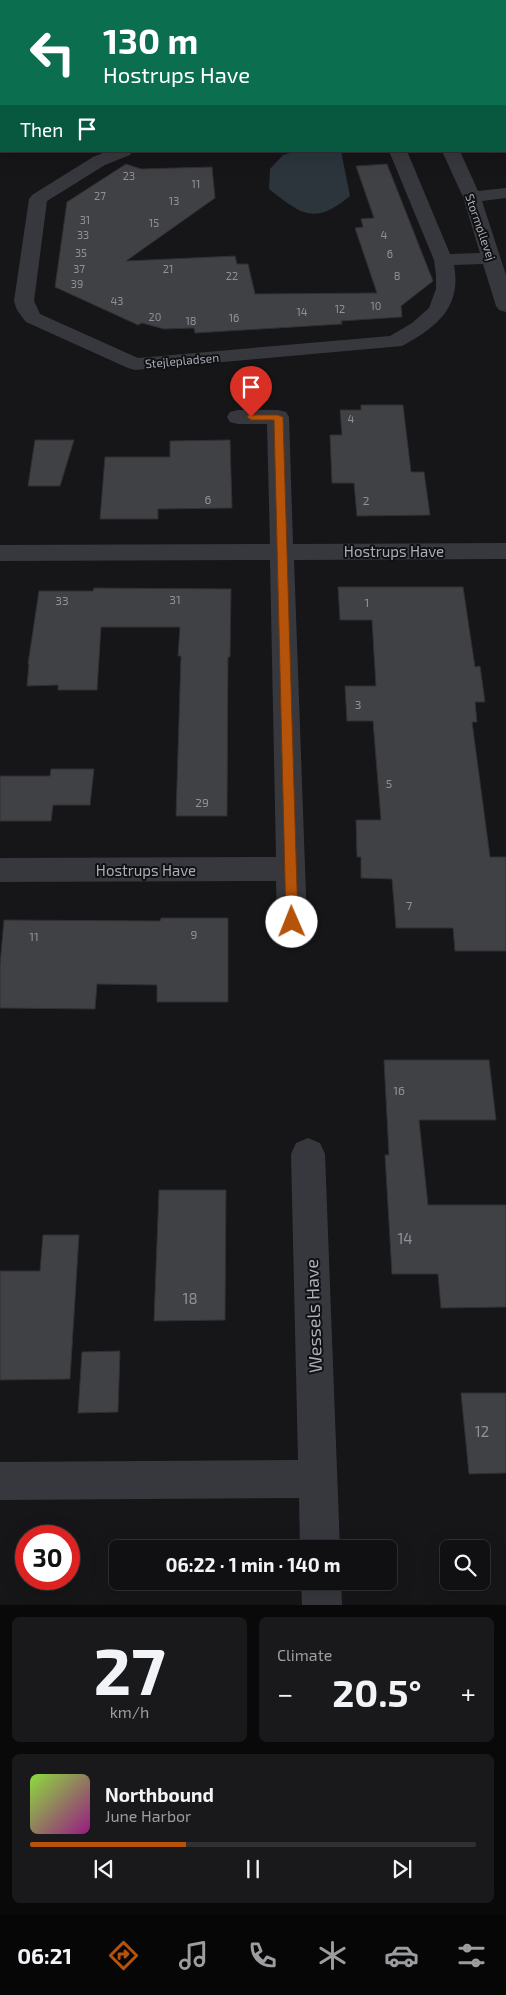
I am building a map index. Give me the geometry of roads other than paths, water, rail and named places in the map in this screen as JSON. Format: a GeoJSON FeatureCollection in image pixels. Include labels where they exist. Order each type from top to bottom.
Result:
{"type":"FeatureCollection","features":[{"type":"Feature","properties":{"kind":"street","name":"Stejlepladsen"},"geometry":{"type":"LineString","coordinates":[[121,152],[98,161],[38,199],[24,301],[26,310],[33,318],[135,364],[395,342],[422,328],[436,312],[447,290],[447,275],[443,260],[398,152]]}},
{"type":"Feature","properties":{"kind":"street","name":"Stormøllevej"},"geometry":{"type":"LineString","coordinates":[[451,152],[472,197],[506,306]]}},
{"type":"Feature","properties":{"kind":"street"},"geometry":{"type":"LineString","coordinates":[[472,197],[506,193]]}},
{"type":"Feature","properties":{"kind":"street"},"geometry":{"type":"LineString","coordinates":[[443,260],[492,258]]}},
{"type":"Feature","properties":{"kind":"street"},"geometry":{"type":"LineString","coordinates":[[238,418],[278,417],[292,922]]}},
{"type":"Feature","properties":{"kind":"street","name":"Hostrups Have"},"geometry":{"type":"LineString","coordinates":[[0,553],[506,551]]}},
{"type":"Feature","properties":{"kind":"street","name":"Hostrups Have"},"geometry":{"type":"LineString","coordinates":[[0,870],[291,869]]}},
{"type":"Feature","properties":{"kind":"street","name":"Wessels Have"},"geometry":{"type":"LineString","coordinates":[[308,1154],[320,1540]]}},
{"type":"Feature","properties":{"kind":"street"},"geometry":{"type":"LineString","coordinates":[[0,1481],[317,1479]]}},
{"type":"Feature","properties":{"kind":"street"},"geometry":{"type":"LineString","coordinates":[[321,1590],[322,1605]]}}]}
